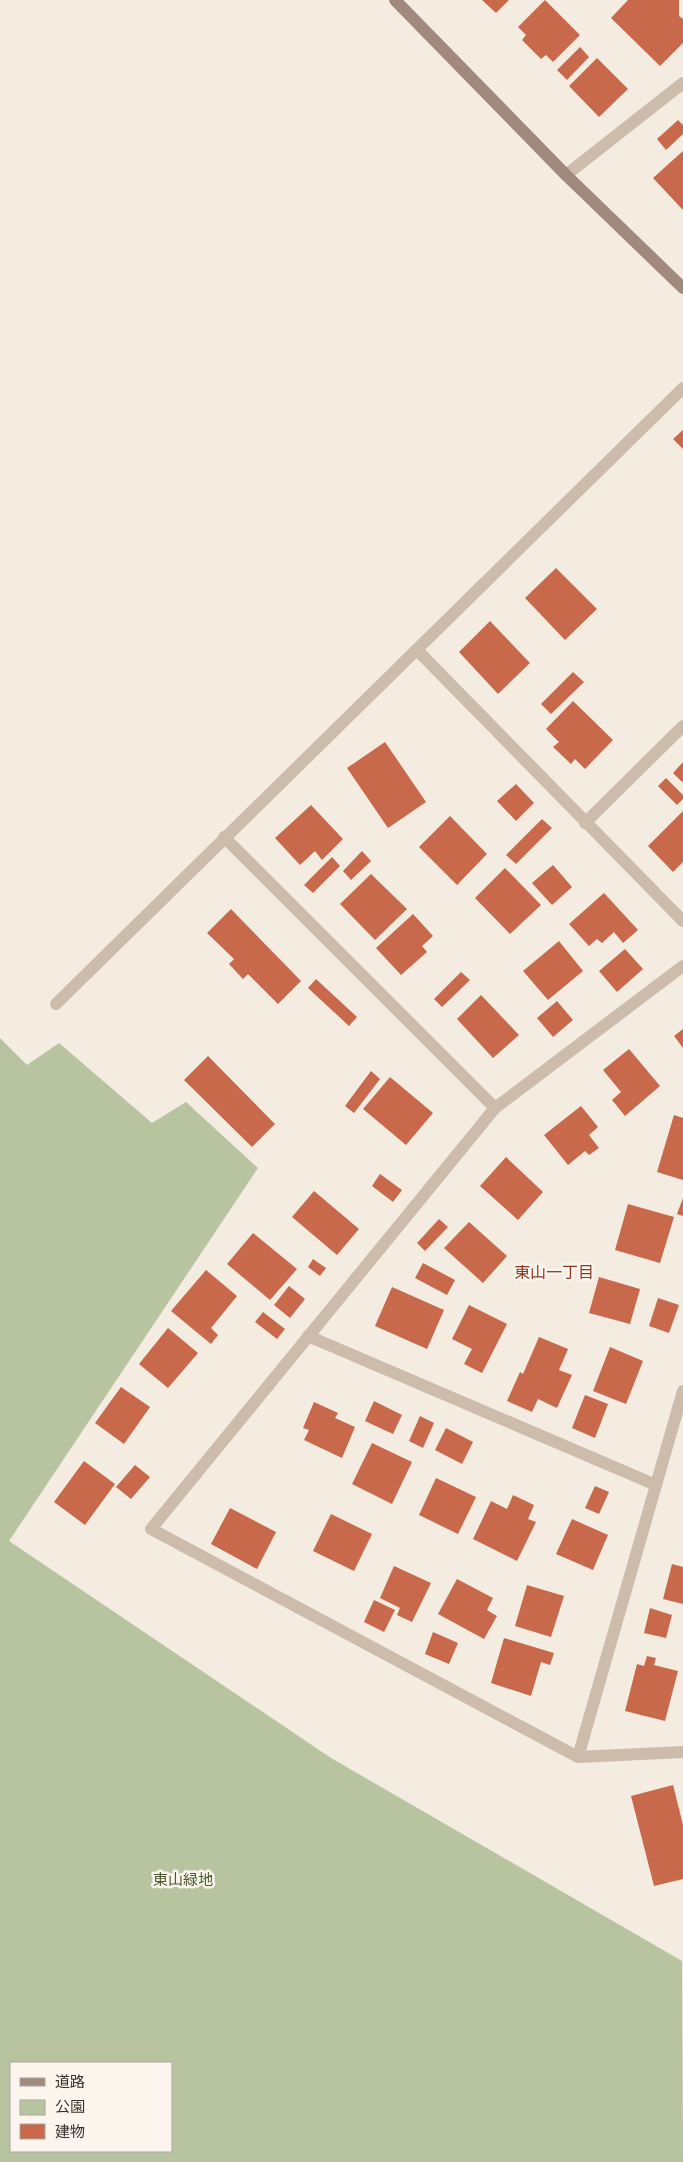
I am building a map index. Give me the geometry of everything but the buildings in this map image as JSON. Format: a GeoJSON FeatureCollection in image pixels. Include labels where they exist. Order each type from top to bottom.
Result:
{"type":"FeatureCollection","features":[{"type":"Feature","properties":{"kind":"street"},"geometry":{"type":"LineString","coordinates":[[395,0],[566,175],[683,288]]}},
{"type":"Feature","properties":{"kind":"street"},"geometry":{"type":"LineString","coordinates":[[566,175],[683,83]]}},
{"type":"Feature","properties":{"kind":"street"},"geometry":{"type":"LineString","coordinates":[[56,1004],[224,837],[418,651],[683,388]]}},
{"type":"Feature","properties":{"kind":"street"},"geometry":{"type":"LineString","coordinates":[[418,651],[683,921]]}},
{"type":"Feature","properties":{"kind":"street"},"geometry":{"type":"LineString","coordinates":[[585,823],[683,726]]}},
{"type":"Feature","properties":{"kind":"street"},"geometry":{"type":"LineString","coordinates":[[224,837],[495,1108]]}},
{"type":"Feature","properties":{"kind":"street"},"geometry":{"type":"LineString","coordinates":[[683,966],[495,1108],[151,1529],[578,1756],[683,1752]]}},
{"type":"Feature","properties":{"kind":"street"},"geometry":{"type":"LineString","coordinates":[[308,1336],[656,1485]]}},
{"type":"Feature","properties":{"kind":"street"},"geometry":{"type":"LineString","coordinates":[[578,1756],[683,1391]]}},
{"type":"Feature","properties":{"kind":"green space","name":"東山緑地"},"geometry":{"type":"Polygon","coordinates":[[[0,1038],[27,1065],[59,1043],[152,1123],[186,1102],[258,1168],[9,1541],[331,1758],[682,1961],[683,2162],[0,2162],[0,1038]]]}},
{"type":"Feature","properties":{"kind":"district","name":"東山一丁目"},"geometry":{"type":"Point","coordinates":[554,1272]}}]}
